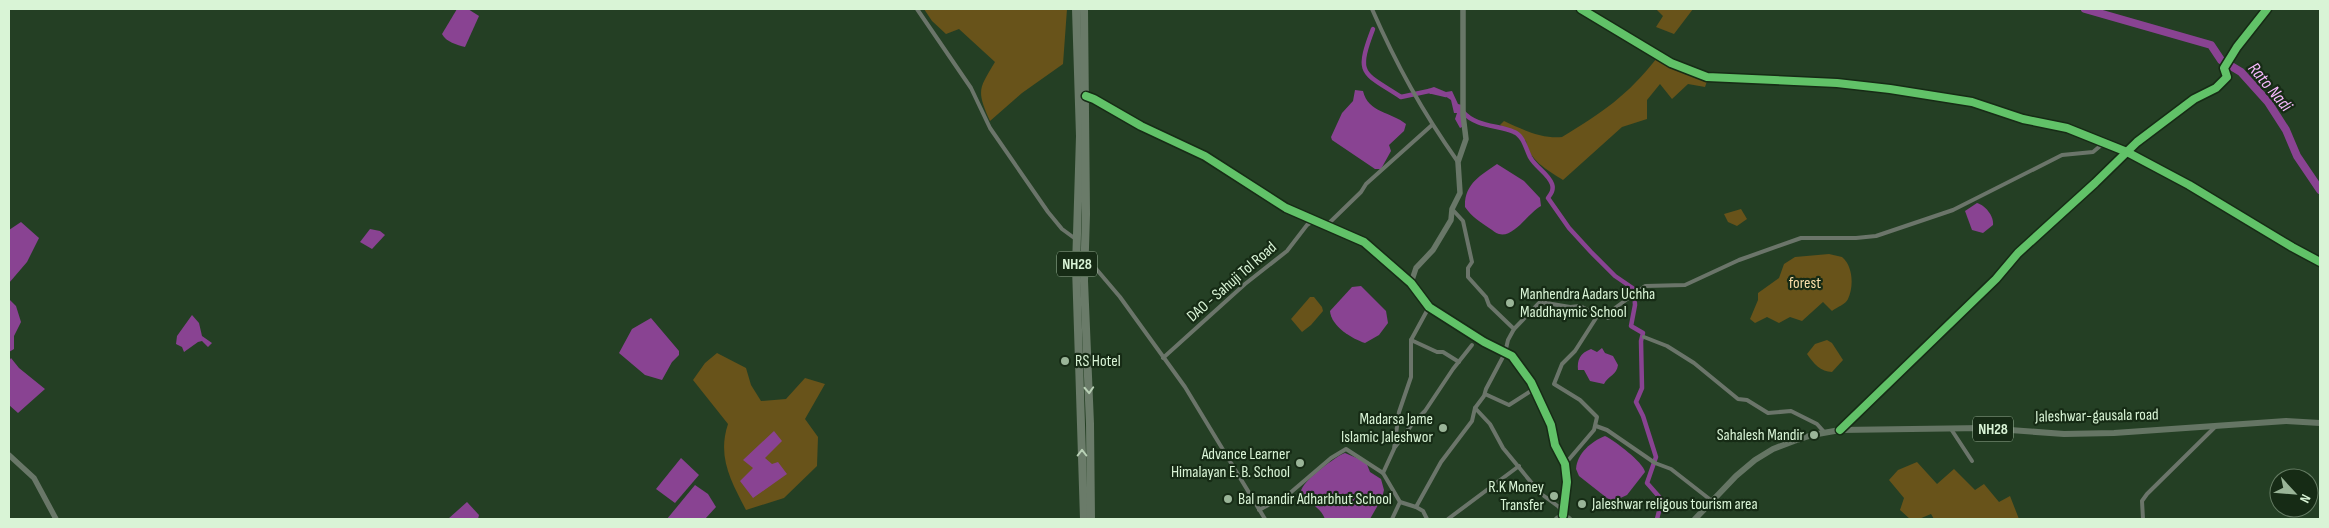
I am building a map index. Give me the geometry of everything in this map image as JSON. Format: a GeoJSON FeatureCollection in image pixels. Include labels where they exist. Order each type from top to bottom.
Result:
{"type":"FeatureCollection","features":[{"type":"Feature","properties":{"kind":"highway","name":"NH28"},"geometry":{"type":"LineString","coordinates":[[1076,9],[1086,96],[1083,261],[1084,519]]}},
{"type":"Feature","properties":{"kind":"highway","name":"NH28"},"geometry":{"type":"LineString","coordinates":[[1084,9],[1078,240],[1083,261],[1091,519]]}},
{"type":"Feature","properties":{"kind":"main road","name":"Jaleshwar-gausala road"},"geometry":{"type":"LineString","coordinates":[[1695,519],[1755,460],[1780,446],[1840,430],[1983,428],[2064,434],[2215,427],[2286,421],[2320,423]]}},
{"type":"Feature","properties":{"kind":"main road"},"geometry":{"type":"LineString","coordinates":[[1560,517],[1569,519]]}},
{"type":"Feature","properties":{"kind":"street"},"geometry":{"type":"LineString","coordinates":[[917,9],[971,88],[990,128],[1037,196],[1062,228],[1078,240]]}},
{"type":"Feature","properties":{"kind":"street"},"geometry":{"type":"LineString","coordinates":[[1372,9],[1398,67],[1432,125],[1458,162]]}},
{"type":"Feature","properties":{"kind":"street"},"geometry":{"type":"LineString","coordinates":[[1411,283],[1416,268],[1432,250],[1451,220],[1452,209],[1460,193],[1458,162],[1466,139],[1463,115],[1463,9]]}},
{"type":"Feature","properties":{"kind":"street"},"geometry":{"type":"LineString","coordinates":[[1582,9],[1671,64],[1707,77],[1837,83],[1890,88],[1972,102],[2023,119],[2067,128],[2127,152],[2189,185],[2320,262]]}},
{"type":"Feature","properties":{"kind":"street"},"geometry":{"type":"LineString","coordinates":[[1840,430],[1996,279],[2018,253],[2127,152],[2189,103],[2216,88],[2227,76],[2224,68],[2232,55],[2267,9]]}},
{"type":"Feature","properties":{"kind":"street"},"geometry":{"type":"LineString","coordinates":[[1086,96],[1134,122],[1205,156],[1268,198],[1313,221],[1364,242],[1411,283],[1429,307],[1505,354],[1512,356],[1534,389],[1551,425],[1555,445],[1565,464],[1567,482],[1560,517]]}},
{"type":"Feature","properties":{"kind":"street"},"geometry":{"type":"LineString","coordinates":[[1326,226],[1361,192],[1366,184],[1432,125]]}},
{"type":"Feature","properties":{"kind":"street"},"geometry":{"type":"LineString","coordinates":[[1608,318],[1615,308],[1645,286],[1680,286],[1739,260],[1801,238],[1876,236],[1953,210],[2062,155],[2093,152],[2105,142]]}},
{"type":"Feature","properties":{"kind":"street"},"geometry":{"type":"LineString","coordinates":[[1452,209],[1459,214],[1466,228],[1472,262],[1468,268],[1468,277],[1486,297],[1489,305],[1514,329]]}},
{"type":"Feature","properties":{"kind":"street","name":"DAO - Sahuji Tol Road"},"geometry":{"type":"LineString","coordinates":[[1163,358],[1244,284],[1287,251],[1306,226],[1313,221]]}},
{"type":"Feature","properties":{"kind":"street"},"geometry":{"type":"LineString","coordinates":[[1083,261],[1120,297],[1185,387],[1265,519]]}},
{"type":"Feature","properties":{"kind":"street"},"geometry":{"type":"LineString","coordinates":[[1416,507],[1440,462],[1472,421],[1475,408],[1485,394],[1505,354],[1508,340],[1514,329],[1540,302],[1570,307],[1580,306],[1598,315],[1575,351],[1562,364],[1554,384],[1580,400],[1597,417],[1596,426],[1565,464]]}},
{"type":"Feature","properties":{"kind":"street"},"geometry":{"type":"LineString","coordinates":[[1394,449],[1399,412],[1411,377],[1411,340],[1429,307]]}},
{"type":"Feature","properties":{"kind":"street"},"geometry":{"type":"LineString","coordinates":[[1644,337],[1667,346],[1694,363],[1738,400],[1747,400],[1763,412],[1791,411],[1817,424],[1825,433]]}},
{"type":"Feature","properties":{"kind":"street"},"geometry":{"type":"LineString","coordinates":[[1411,340],[1437,352],[1443,352],[1459,362]]}},
{"type":"Feature","properties":{"kind":"street"},"geometry":{"type":"LineString","coordinates":[[1383,473],[1394,449],[1472,346]]}},
{"type":"Feature","properties":{"kind":"street"},"geometry":{"type":"LineString","coordinates":[[1485,394],[1509,405],[1534,389]]}},
{"type":"Feature","properties":{"kind":"street"},"geometry":{"type":"LineString","coordinates":[[1475,408],[1490,424],[1503,448],[1540,493],[1559,507],[1560,517]]}},
{"type":"Feature","properties":{"kind":"street"},"geometry":{"type":"LineString","coordinates":[[1596,426],[1607,430],[1654,463],[1671,469],[1712,501]]}},
{"type":"Feature","properties":{"kind":"street"},"geometry":{"type":"LineString","coordinates":[[2143,519],[2142,502],[2148,494],[2215,427]]}},
{"type":"Feature","properties":{"kind":"street"},"geometry":{"type":"LineString","coordinates":[[1951,429],[1972,461]]}},
{"type":"Feature","properties":{"kind":"street"},"geometry":{"type":"LineString","coordinates":[[1259,510],[1290,493],[1331,458],[1346,449],[1383,473],[1400,502],[1423,511],[1427,519]]}},
{"type":"Feature","properties":{"kind":"street"},"geometry":{"type":"LineString","coordinates":[[9,455],[34,478],[56,519]]}},
{"type":"Feature","properties":{"kind":"street"},"geometry":{"type":"LineString","coordinates":[[1448,519],[1519,466]]}},
{"type":"Feature","properties":{"kind":"street"},"geometry":{"type":"LineString","coordinates":[[1392,519],[1400,502]]}},
{"type":"Feature","properties":{"kind":"green space"},"geometry":{"type":"Polygon","coordinates":[[[924,9],[1067,9],[1063,64],[1022,93],[990,121],[983,103],[981,90],[995,62],[959,29],[946,34],[932,21],[924,9]]]}},
{"type":"Feature","properties":{"kind":"green space"},"geometry":{"type":"Polygon","coordinates":[[[1656,9],[1693,9],[1674,34],[1656,27],[1663,16],[1656,9]]]}},
{"type":"Feature","properties":{"kind":"green space"},"geometry":{"type":"Polygon","coordinates":[[[1657,58],[1681,70],[1708,78],[1705,87],[1688,84],[1672,99],[1660,84],[1647,100],[1647,119],[1622,127],[1563,180],[1535,159],[1526,141],[1500,125],[1504,121],[1539,135],[1562,137],[1625,93],[1657,58]]]}},
{"type":"Feature","properties":{"kind":"green space"},"geometry":{"type":"Polygon","coordinates":[[[1741,209],[1747,219],[1737,226],[1728,222],[1724,214],[1741,209]]]}},
{"type":"Feature","properties":{"kind":"green space","name":"forest"},"geometry":{"type":"Polygon","coordinates":[[[1829,254],[1842,257],[1850,271],[1852,282],[1850,294],[1845,302],[1832,311],[1823,302],[1802,321],[1790,317],[1779,323],[1767,317],[1755,323],[1750,319],[1758,300],[1758,293],[1779,278],[1784,264],[1795,257],[1829,254]]]}},
{"type":"Feature","properties":{"kind":"green space"},"geometry":{"type":"Polygon","coordinates":[[[1310,297],[1314,297],[1323,311],[1302,332],[1291,319],[1310,297]]]}},
{"type":"Feature","properties":{"kind":"green space","name":"forest"},"geometry":{"type":"Polygon","coordinates":[[[1827,340],[1832,343],[1843,360],[1832,372],[1828,372],[1818,366],[1807,354],[1815,344],[1827,340]]]}},
{"type":"Feature","properties":{"kind":"green space"},"geometry":{"type":"Polygon","coordinates":[[[717,353],[746,368],[751,385],[761,401],[786,399],[805,378],[825,384],[805,419],[818,437],[817,466],[784,498],[746,510],[735,489],[725,458],[724,447],[728,424],[693,380],[705,363],[717,353]]]}},
{"type":"Feature","properties":{"kind":"green space"},"geometry":{"type":"Polygon","coordinates":[[[1917,462],[1937,484],[1954,469],[1975,490],[1984,484],[1999,502],[2010,496],[2019,519],[1934,519],[1931,514],[1919,519],[1910,519],[1900,510],[1904,498],[1889,480],[1898,470],[1917,462]]]}},
{"type":"Feature","properties":{"kind":"shaded area"},"geometry":{"type":"Polygon","coordinates":[[[457,9],[468,9],[479,16],[465,47],[449,41],[442,34],[457,9]]]}},
{"type":"Feature","properties":{"kind":"shaded area"},"geometry":{"type":"Polygon","coordinates":[[[1434,87],[1446,92],[1452,91],[1458,104],[1462,105],[1464,126],[1460,128],[1455,119],[1457,113],[1454,113],[1451,100],[1439,92],[1430,94],[1428,89],[1434,87]]]}},
{"type":"Feature","properties":{"kind":"shaded area"},"geometry":{"type":"Polygon","coordinates":[[[1355,90],[1363,91],[1370,104],[1375,108],[1406,124],[1404,131],[1389,145],[1391,151],[1381,169],[1375,169],[1332,140],[1331,137],[1342,113],[1353,101],[1355,90]]]}},
{"type":"Feature","properties":{"kind":"shaded area"},"geometry":{"type":"Polygon","coordinates":[[[1497,164],[1524,181],[1540,198],[1541,206],[1515,229],[1505,234],[1498,234],[1482,224],[1465,207],[1465,199],[1470,186],[1497,164]]]}},
{"type":"Feature","properties":{"kind":"shaded area"},"geometry":{"type":"Polygon","coordinates":[[[1977,203],[1988,211],[1993,222],[1993,225],[1983,233],[1972,230],[1965,211],[1977,203]]]}},
{"type":"Feature","properties":{"kind":"shaded area"},"geometry":{"type":"Polygon","coordinates":[[[21,222],[39,238],[27,262],[9,283],[9,230],[21,222]]]}},
{"type":"Feature","properties":{"kind":"shaded area"},"geometry":{"type":"Polygon","coordinates":[[[370,229],[380,231],[385,235],[372,249],[360,242],[370,229]]]}},
{"type":"Feature","properties":{"kind":"shaded area"},"geometry":{"type":"Polygon","coordinates":[[[1361,286],[1386,311],[1388,323],[1379,335],[1365,343],[1348,335],[1338,327],[1331,317],[1330,311],[1352,287],[1361,286]]]}},
{"type":"Feature","properties":{"kind":"shaded area"},"geometry":{"type":"Polygon","coordinates":[[[9,299],[16,306],[21,322],[14,336],[14,349],[9,352],[9,299]]]}},
{"type":"Feature","properties":{"kind":"shaded area"},"geometry":{"type":"Polygon","coordinates":[[[192,315],[199,323],[202,336],[212,343],[208,347],[202,341],[198,342],[184,352],[182,347],[176,344],[177,336],[192,315]]]}},
{"type":"Feature","properties":{"kind":"shaded area"},"geometry":{"type":"Polygon","coordinates":[[[651,318],[679,351],[679,355],[672,362],[662,380],[645,375],[619,353],[632,329],[651,318]]]}},
{"type":"Feature","properties":{"kind":"shaded area"},"geometry":{"type":"Polygon","coordinates":[[[1602,348],[1605,353],[1613,356],[1618,365],[1616,371],[1604,384],[1590,381],[1584,370],[1578,370],[1579,360],[1584,353],[1591,349],[1597,352],[1602,348]]]}},
{"type":"Feature","properties":{"kind":"shaded area"},"geometry":{"type":"Polygon","coordinates":[[[11,358],[19,368],[45,389],[18,413],[9,405],[9,361],[11,358]]]}},
{"type":"Feature","properties":{"kind":"shaded area"},"geometry":{"type":"Polygon","coordinates":[[[774,431],[782,441],[765,458],[772,464],[778,462],[787,474],[753,498],[740,481],[753,468],[743,460],[774,431]]]}},
{"type":"Feature","properties":{"kind":"shaded area"},"geometry":{"type":"Polygon","coordinates":[[[1605,436],[1622,447],[1639,463],[1645,472],[1627,495],[1612,502],[1579,476],[1576,469],[1579,458],[1586,448],[1605,436]]]}},
{"type":"Feature","properties":{"kind":"shaded area"},"geometry":{"type":"Polygon","coordinates":[[[1345,453],[1366,462],[1370,472],[1381,479],[1384,490],[1382,498],[1370,519],[1325,519],[1320,511],[1301,492],[1312,476],[1345,453]]]}},
{"type":"Feature","properties":{"kind":"shaded area"},"geometry":{"type":"Polygon","coordinates":[[[681,458],[699,475],[675,503],[656,489],[681,458]]]}},
{"type":"Feature","properties":{"kind":"shaded area"},"geometry":{"type":"Polygon","coordinates":[[[695,485],[708,494],[716,507],[705,519],[667,519],[695,485]]]}},
{"type":"Feature","properties":{"kind":"shaded area"},"geometry":{"type":"Polygon","coordinates":[[[467,502],[479,515],[478,519],[448,519],[467,502]]]}},
{"type":"Feature","properties":{"kind":"waterway","name":"Rato Nadi"},"geometry":{"type":"LineString","coordinates":[[2085,9],[2211,45],[2221,60],[2241,72],[2268,102],[2286,130],[2297,156],[2320,190]]}},
{"type":"Feature","properties":{"kind":"waterway"},"geometry":{"type":"LineString","coordinates":[[1373,29],[1364,56],[1364,65],[1371,77],[1401,97],[1429,91],[1446,95]]}},
{"type":"Feature","properties":{"kind":"waterway"},"geometry":{"type":"LineString","coordinates":[[1463,112],[1474,120],[1508,130],[1520,136],[1530,157],[1550,180],[1553,188],[1548,198],[1569,228],[1615,276],[1634,289],[1635,305],[1631,326],[1643,333],[1641,341],[1642,388],[1636,402],[1643,416],[1656,457],[1647,483],[1662,500],[1657,519]]}},
{"type":"Feature","properties":{"kind":"cycle path"},"geometry":{"type":"LineString","coordinates":[[1581,9],[1671,63],[1707,77],[1837,83],[1890,89],[1972,102],[2023,119],[2067,128],[2127,152],[2189,185],[2320,262]]}},
{"type":"Feature","properties":{"kind":"cycle path"},"geometry":{"type":"LineString","coordinates":[[1840,430],[1996,279],[2018,253],[2137,142],[2194,99],[2216,88],[2227,77],[2224,68],[2237,47],[2267,9]]}},
{"type":"Feature","properties":{"kind":"cycle path"},"geometry":{"type":"LineString","coordinates":[[1086,96],[1141,126],[1205,156],[1286,208],[1364,242],[1411,283],[1429,307],[1484,342],[1512,356],[1531,382],[1551,425],[1555,445],[1565,464],[1567,482],[1563,515]]}},
{"type":"Feature","properties":{"kind":"place","name":"Manhendra Aadars Uchha Maddhaymic School"},"geometry":{"type":"Point","coordinates":[1510,303]}},
{"type":"Feature","properties":{"kind":"place","name":"RS Hotel"},"geometry":{"type":"Point","coordinates":[1065,361]}},
{"type":"Feature","properties":{"kind":"place","name":"Madarsa Jame Islamic Jaleshwor"},"geometry":{"type":"Point","coordinates":[1443,428]}},
{"type":"Feature","properties":{"kind":"place","name":"Sahalesh Mandir"},"geometry":{"type":"Point","coordinates":[1814,435]}},
{"type":"Feature","properties":{"kind":"place","name":"Advance Learner Himalayan E. B. School"},"geometry":{"type":"Point","coordinates":[1300,463]}},
{"type":"Feature","properties":{"kind":"place","name":"R.K Money Transfer"},"geometry":{"type":"Point","coordinates":[1554,496]}},
{"type":"Feature","properties":{"kind":"place","name":"Bal mandir Adharbhut School"},"geometry":{"type":"Point","coordinates":[1228,499]}},
{"type":"Feature","properties":{"kind":"place","name":"Jaleshwar religous tourism area"},"geometry":{"type":"Point","coordinates":[1582,504]}}]}
